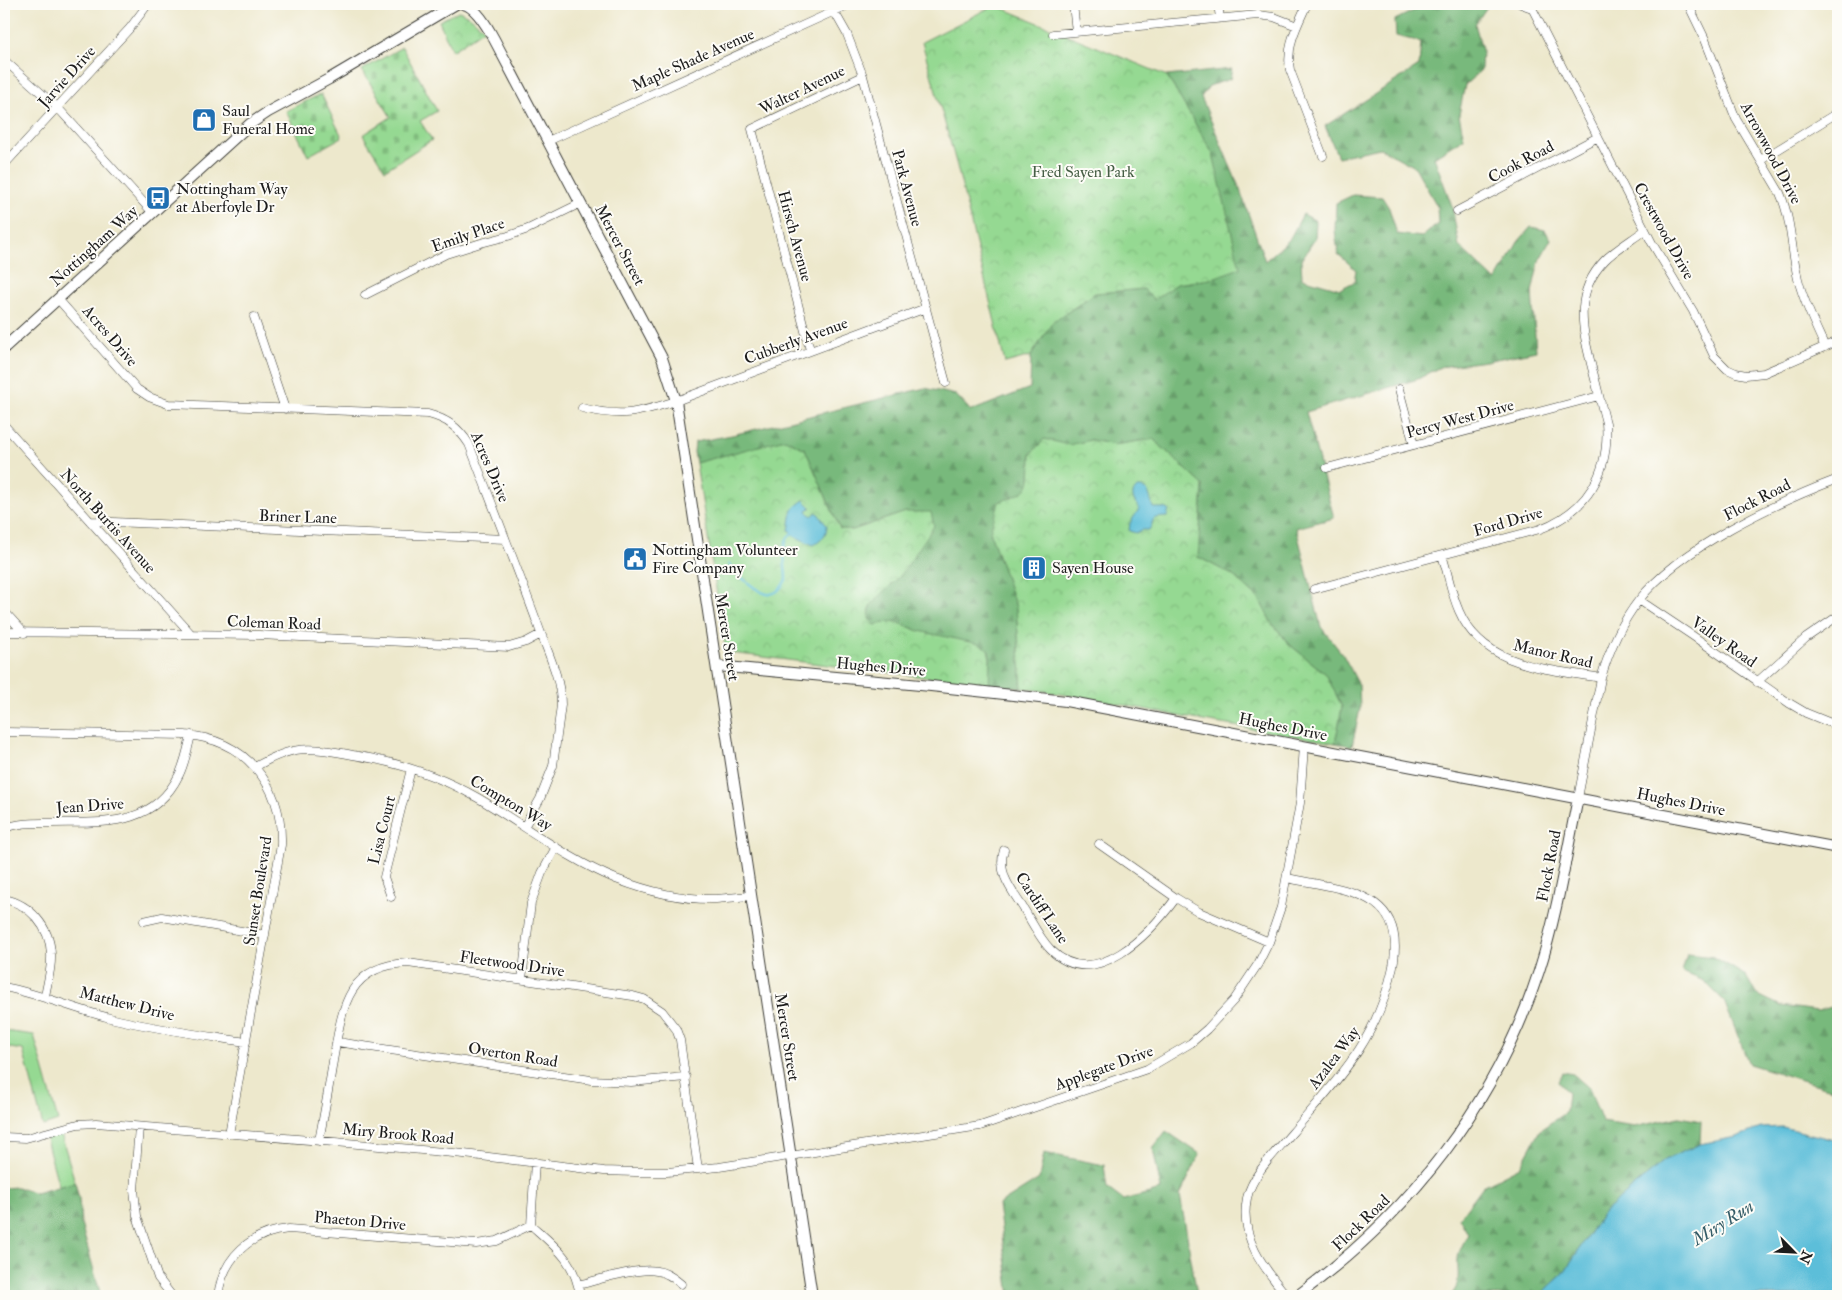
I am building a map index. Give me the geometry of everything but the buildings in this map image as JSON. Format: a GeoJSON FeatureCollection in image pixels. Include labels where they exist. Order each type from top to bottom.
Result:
{"type":"FeatureCollection","features":[{"type":"Feature","properties":{"kind":"street","name":"Jarvie Drive"},"geometry":{"type":"LineString","coordinates":[[4,166],[130,28],[148,4]]}},
{"type":"Feature","properties":{"kind":"street","name":"Nottingham Way"},"geometry":{"type":"LineString","coordinates":[[4,348],[250,124],[456,4]]}},
{"type":"Feature","properties":{"kind":"street","name":"Mercer Street"},"geometry":{"type":"LineString","coordinates":[[463,4],[467,4],[484,20],[662,358],[676,401],[789,1156],[812,1296]]}},
{"type":"Feature","properties":{"kind":"street","name":"Maple Shade Avenue"},"geometry":{"type":"LineString","coordinates":[[548,141],[833,7],[850,4]]}},
{"type":"Feature","properties":{"kind":"street"},"geometry":{"type":"LineString","coordinates":[[1074,4],[1076,32]]}},
{"type":"Feature","properties":{"kind":"street"},"geometry":{"type":"LineString","coordinates":[[1218,4],[1220,18]]}},
{"type":"Feature","properties":{"kind":"street"},"geometry":{"type":"LineString","coordinates":[[1307,4],[1290,41],[1290,70],[1323,156]]}},
{"type":"Feature","properties":{"kind":"street","name":"Crestwood Drive"},"geometry":{"type":"LineString","coordinates":[[1521,4],[1532,8],[1663,263],[1693,311],[1714,356],[1727,369],[1746,375],[1764,373],[1838,341]]}},
{"type":"Feature","properties":{"kind":"street","name":"Arrowwood Drive"},"geometry":{"type":"LineString","coordinates":[[1688,4],[1707,43],[1736,119],[1785,205],[1801,293],[1825,347]]}},
{"type":"Feature","properties":{"kind":"street","name":"Park Avenue"},"geometry":{"type":"LineString","coordinates":[[833,7],[856,54],[863,76],[946,383]]}},
{"type":"Feature","properties":{"kind":"street"},"geometry":{"type":"LineString","coordinates":[[1053,34],[1264,15],[1297,26]]}},
{"type":"Feature","properties":{"kind":"street"},"geometry":{"type":"LineString","coordinates":[[4,60],[58,108],[153,213]]}},
{"type":"Feature","properties":{"kind":"street","name":"Walter Avenue"},"geometry":{"type":"LineString","coordinates":[[752,129],[863,76]]}},
{"type":"Feature","properties":{"kind":"street"},"geometry":{"type":"LineString","coordinates":[[1761,160],[1832,116],[1838,110]]}},
{"type":"Feature","properties":{"kind":"street","name":"Hirsch Avenue"},"geometry":{"type":"LineString","coordinates":[[752,129],[810,350]]}},
{"type":"Feature","properties":{"kind":"street","name":"Cook Road"},"geometry":{"type":"LineString","coordinates":[[1457,211],[1598,137]]}},
{"type":"Feature","properties":{"kind":"street","name":"Emily Place"},"geometry":{"type":"LineString","coordinates":[[365,295],[446,254],[515,234],[581,203]]}},
{"type":"Feature","properties":{"kind":"street","name":"Ford Drive"},"geometry":{"type":"LineString","coordinates":[[1314,589],[1545,527],[1562,519],[1583,501],[1598,477],[1606,450],[1606,423],[1583,332],[1582,310],[1585,296],[1590,282],[1604,261],[1646,230]]}},
{"type":"Feature","properties":{"kind":"street","name":"Acres Drive"},"geometry":{"type":"LineString","coordinates":[[58,298],[137,389],[149,398],[168,404],[428,414],[448,421],[463,434],[469,444],[559,684],[562,705],[553,766],[540,799],[524,827]]}},
{"type":"Feature","properties":{"kind":"street","name":"Cubberly Avenue"},"geometry":{"type":"LineString","coordinates":[[582,408],[604,413],[637,413],[676,401],[926,308]]}},
{"type":"Feature","properties":{"kind":"street"},"geometry":{"type":"LineString","coordinates":[[254,317],[285,409]]}},
{"type":"Feature","properties":{"kind":"street"},"geometry":{"type":"LineString","coordinates":[[1399,389],[1414,445]]}},
{"type":"Feature","properties":{"kind":"street","name":"Percy West Drive"},"geometry":{"type":"LineString","coordinates":[[1327,468],[1599,396]]}},
{"type":"Feature","properties":{"kind":"street","name":"North Burtis Avenue"},"geometry":{"type":"LineString","coordinates":[[4,425],[192,635]]}},
{"type":"Feature","properties":{"kind":"street","name":"Flock Road"},"geometry":{"type":"LineString","coordinates":[[1297,1296],[1352,1253],[1397,1210],[1443,1155],[1479,1101],[1511,1041],[1539,970],[1554,914],[1606,660],[1619,631],[1638,600],[1678,562],[1724,533],[1799,495],[1838,479]]}},
{"type":"Feature","properties":{"kind":"street","name":"Briner Lane"},"geometry":{"type":"LineString","coordinates":[[90,521],[505,539]]}},
{"type":"Feature","properties":{"kind":"street","name":"Manor Road"},"geometry":{"type":"LineString","coordinates":[[1442,555],[1458,610],[1465,623],[1492,651],[1522,663],[1601,678]]}},
{"type":"Feature","properties":{"kind":"street","name":"Valley Road"},"geometry":{"type":"LineString","coordinates":[[1638,600],[1757,682],[1794,648],[1838,616]]}},
{"type":"Feature","properties":{"kind":"street"},"geometry":{"type":"LineString","coordinates":[[4,610],[24,633]]}},
{"type":"Feature","properties":{"kind":"street","name":"Coleman Road"},"geometry":{"type":"LineString","coordinates":[[4,632],[259,635],[509,647],[526,642],[541,634]]}},
{"type":"Feature","properties":{"kind":"street","name":"Hughes Drive"},"geometry":{"type":"LineString","coordinates":[[717,666],[1066,701],[1838,848]]}},
{"type":"Feature","properties":{"kind":"street"},"geometry":{"type":"LineString","coordinates":[[1757,682],[1806,713],[1838,726]]}},
{"type":"Feature","properties":{"kind":"street","name":"Sunset Boulevard"},"geometry":{"type":"LineString","coordinates":[[4,732],[191,735],[207,738],[233,749],[255,767],[273,794],[279,812],[281,845],[229,1134]]}},
{"type":"Feature","properties":{"kind":"street","name":"Jean Drive"},"geometry":{"type":"LineString","coordinates":[[4,829],[21,824],[111,822],[144,812],[174,785],[184,764],[191,735]]}},
{"type":"Feature","properties":{"kind":"street","name":"Applegate Drive"},"geometry":{"type":"LineString","coordinates":[[789,1156],[980,1126],[1147,1070],[1191,1043],[1223,1014],[1247,983],[1269,942],[1281,907],[1287,878],[1300,803],[1304,746]]}},
{"type":"Feature","properties":{"kind":"street","name":"Compton Way"},"geometry":{"type":"LineString","coordinates":[[255,767],[281,753],[305,748],[317,748],[362,756],[411,769],[453,786],[477,798],[592,868],[616,878],[648,889],[689,897],[715,899],[750,896]]}},
{"type":"Feature","properties":{"kind":"street","name":"Lisa Court"},"geometry":{"type":"LineString","coordinates":[[391,897],[384,877],[411,769]]}},
{"type":"Feature","properties":{"kind":"street"},"geometry":{"type":"LineString","coordinates":[[1099,844],[1176,898],[1219,922],[1269,942]]}},
{"type":"Feature","properties":{"kind":"street"},"geometry":{"type":"LineString","coordinates":[[522,980],[531,903],[542,873],[556,847]]}},
{"type":"Feature","properties":{"kind":"street","name":"Cardiff Lane"},"geometry":{"type":"LineString","coordinates":[[1004,850],[1001,863],[1002,872],[1010,888],[1051,950],[1066,961],[1076,964],[1105,962],[1123,951],[1148,932],[1176,898]]}},
{"type":"Feature","properties":{"kind":"street","name":"Azalea Way"},"geometry":{"type":"LineString","coordinates":[[1287,878],[1356,892],[1374,902],[1382,909],[1392,928],[1395,949],[1386,995],[1376,1022],[1367,1039],[1343,1074],[1265,1165],[1256,1177],[1249,1193],[1246,1225],[1250,1242],[1260,1261],[1287,1296]]}},
{"type":"Feature","properties":{"kind":"street"},"geometry":{"type":"LineString","coordinates":[[4,899],[27,909],[38,920],[46,934],[50,944],[51,958],[45,997]]}},
{"type":"Feature","properties":{"kind":"street"},"geometry":{"type":"LineString","coordinates":[[144,921],[162,917],[265,935]]}},
{"type":"Feature","properties":{"kind":"street","name":"Fleetwood Drive"},"geometry":{"type":"LineString","coordinates":[[319,1141],[342,1014],[350,993],[366,976],[386,965],[408,963],[633,996],[654,1004],[670,1020],[680,1040],[698,1169]]}},
{"type":"Feature","properties":{"kind":"street","name":"Matthew Drive"},"geometry":{"type":"LineString","coordinates":[[4,987],[45,997],[131,1023],[246,1042]]}},
{"type":"Feature","properties":{"kind":"street","name":"Overton Road"},"geometry":{"type":"LineString","coordinates":[[337,1042],[591,1080],[631,1082],[686,1077]]}},
{"type":"Feature","properties":{"kind":"street","name":"Miry Brook Road"},"geometry":{"type":"LineString","coordinates":[[4,1137],[26,1138],[87,1124],[139,1126],[464,1154],[604,1171],[667,1172],[789,1156]]}},
{"type":"Feature","properties":{"kind":"street"},"geometry":{"type":"LineString","coordinates":[[139,1126],[134,1190],[137,1216],[158,1278],[163,1287],[172,1296]]}},
{"type":"Feature","properties":{"kind":"street"},"geometry":{"type":"LineString","coordinates":[[534,1162],[532,1225],[570,1263],[580,1296]]}},
{"type":"Feature","properties":{"kind":"street","name":"Phaeton Drive"},"geometry":{"type":"LineString","coordinates":[[218,1296],[224,1271],[237,1252],[256,1237],[278,1230],[289,1229],[476,1244],[497,1241],[532,1225]]}},
{"type":"Feature","properties":{"kind":"street"},"geometry":{"type":"LineString","coordinates":[[578,1285],[644,1270],[656,1270],[667,1274],[681,1284]]}},
{"type":"Feature","properties":{"kind":"green space"},"geometry":{"type":"Polygon","coordinates":[[[1427,4],[1489,4],[1475,24],[1482,49],[1481,70],[1465,85],[1459,115],[1464,138],[1434,157],[1452,206],[1459,246],[1496,281],[1518,242],[1531,227],[1545,230],[1551,239],[1539,261],[1532,292],[1536,351],[1486,361],[1440,367],[1418,379],[1306,412],[1334,518],[1296,528],[1321,627],[1343,655],[1359,685],[1360,709],[1352,746],[1335,743],[1342,707],[1326,674],[1290,645],[1271,622],[1259,599],[1234,576],[1198,557],[1203,485],[1153,439],[1114,445],[1091,440],[1069,446],[1044,439],[1031,454],[1030,482],[1024,493],[990,532],[1016,607],[1022,688],[989,685],[990,657],[988,649],[919,631],[894,621],[875,625],[869,619],[870,606],[901,575],[906,512],[853,530],[840,529],[805,449],[785,440],[696,463],[695,442],[732,435],[925,388],[956,395],[971,411],[1030,388],[1031,356],[1052,323],[1095,293],[1144,289],[1154,299],[1176,284],[1210,279],[1213,154],[1167,76],[1232,69],[1230,79],[1209,86],[1201,97],[1239,187],[1265,261],[1289,240],[1303,214],[1316,221],[1315,239],[1301,260],[1302,278],[1340,289],[1354,282],[1356,270],[1338,254],[1335,230],[1336,203],[1353,195],[1382,197],[1389,208],[1397,234],[1422,237],[1438,224],[1437,206],[1415,167],[1380,148],[1338,157],[1325,126],[1419,66],[1421,42],[1396,36],[1395,20],[1427,4]]]}},
{"type":"Feature","properties":{"kind":"green space","name":"Fred Sayen Park"},"geometry":{"type":"Polygon","coordinates":[[[995,5],[1167,76],[1213,154],[1240,268],[1210,279],[1176,284],[1154,300],[1144,289],[1095,293],[1052,323],[1031,356],[1005,363],[957,166],[922,42],[995,5]]]}},
{"type":"Feature","properties":{"kind":"green space"},"geometry":{"type":"Polygon","coordinates":[[[459,11],[472,18],[484,29],[452,51],[439,21],[459,11]]]}},
{"type":"Feature","properties":{"kind":"green space"},"geometry":{"type":"Polygon","coordinates":[[[402,47],[437,111],[420,121],[432,140],[385,170],[363,135],[391,117],[362,70],[402,47]]]}},
{"type":"Feature","properties":{"kind":"green space"},"geometry":{"type":"Polygon","coordinates":[[[321,94],[342,137],[308,156],[286,111],[321,94]]]}},
{"type":"Feature","properties":{"kind":"green space"},"geometry":{"type":"Polygon","coordinates":[[[785,439],[805,449],[840,529],[853,530],[906,512],[931,512],[934,526],[901,575],[870,606],[869,619],[875,625],[894,621],[919,631],[979,644],[988,649],[990,658],[989,685],[731,653],[725,645],[696,463],[785,439]]]}},
{"type":"Feature","properties":{"kind":"green space"},"geometry":{"type":"Polygon","coordinates":[[[1044,439],[1069,445],[1091,440],[1114,445],[1153,439],[1203,485],[1198,557],[1234,576],[1259,599],[1271,622],[1290,645],[1326,674],[1342,707],[1335,743],[1022,688],[1016,607],[990,532],[999,502],[1024,491],[1027,487],[1030,475],[1031,454],[1044,439]]]}},
{"type":"Feature","properties":{"kind":"green space"},"geometry":{"type":"Polygon","coordinates":[[[1687,954],[1714,957],[1746,976],[1756,994],[1781,1006],[1818,1011],[1838,1005],[1838,1091],[1749,1064],[1724,1001],[1704,981],[1682,972],[1687,954]]]}},
{"type":"Feature","properties":{"kind":"green space"},"geometry":{"type":"Polygon","coordinates":[[[4,1031],[34,1035],[58,1121],[43,1126],[23,1050],[4,1047],[4,1031]]]}},
{"type":"Feature","properties":{"kind":"green space"},"geometry":{"type":"Polygon","coordinates":[[[1562,1072],[1573,1074],[1589,1088],[1602,1122],[1635,1127],[1679,1117],[1701,1121],[1700,1144],[1665,1160],[1602,1214],[1563,1274],[1539,1296],[1450,1296],[1457,1286],[1459,1253],[1468,1234],[1459,1218],[1483,1186],[1520,1167],[1540,1130],[1566,1112],[1568,1093],[1558,1082],[1562,1072]]]}},
{"type":"Feature","properties":{"kind":"green space"},"geometry":{"type":"Polygon","coordinates":[[[1166,1131],[1200,1154],[1180,1195],[1197,1294],[1195,1296],[1010,1296],[998,1205],[1039,1179],[1044,1153],[1104,1165],[1107,1188],[1123,1200],[1161,1190],[1153,1148],[1166,1131]]]}},
{"type":"Feature","properties":{"kind":"green space"},"geometry":{"type":"Polygon","coordinates":[[[61,1134],[75,1182],[59,1187],[46,1139],[61,1134]]]}},
{"type":"Feature","properties":{"kind":"green space"},"geometry":{"type":"Polygon","coordinates":[[[75,1182],[79,1199],[81,1224],[101,1296],[4,1296],[4,1188],[17,1187],[36,1193],[75,1182]]]}},
{"type":"Feature","properties":{"kind":"water"},"geometry":{"type":"Polygon","coordinates":[[[1137,488],[1147,491],[1153,508],[1169,510],[1167,517],[1153,519],[1149,530],[1142,530],[1136,533],[1129,531],[1130,523],[1139,509],[1133,496],[1137,488]]]}},
{"type":"Feature","properties":{"kind":"water"},"geometry":{"type":"Polygon","coordinates":[[[804,500],[811,507],[807,511],[812,516],[817,512],[827,526],[823,537],[813,545],[794,536],[789,530],[793,509],[804,500]]]}},
{"type":"Feature","properties":{"kind":"water","name":"Miry Run"},"geometry":{"type":"Polygon","coordinates":[[[1783,1127],[1838,1141],[1838,1296],[1539,1296],[1563,1274],[1602,1214],[1665,1160],[1700,1144],[1736,1137],[1761,1128],[1783,1127]]]}},
{"type":"Feature","properties":{"kind":"waterway"},"geometry":{"type":"LineString","coordinates":[[729,564],[737,574],[758,590],[763,593],[773,594],[782,587],[786,580],[784,548],[788,537],[792,533]]}},
{"type":"Feature","properties":{"kind":"place","name":"Saul Funeral Home"},"geometry":{"type":"Point","coordinates":[204,120]}},
{"type":"Feature","properties":{"kind":"place","name":"Nottingham Way at Aberfoyle Dr"},"geometry":{"type":"Point","coordinates":[158,198]}},
{"type":"Feature","properties":{"kind":"place","name":"Nottingham Volunteer Fire Company"},"geometry":{"type":"Point","coordinates":[635,559]}},
{"type":"Feature","properties":{"kind":"place","name":"Sayen House"},"geometry":{"type":"Point","coordinates":[1034,568]}}]}
